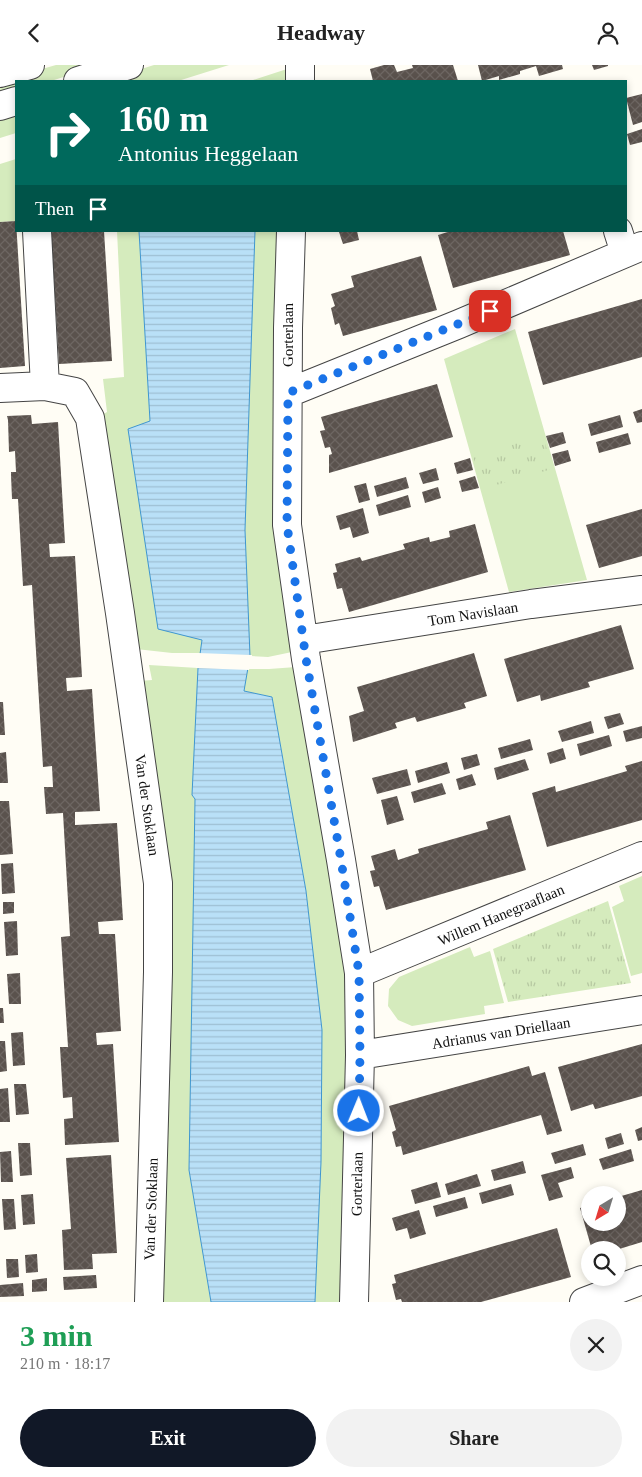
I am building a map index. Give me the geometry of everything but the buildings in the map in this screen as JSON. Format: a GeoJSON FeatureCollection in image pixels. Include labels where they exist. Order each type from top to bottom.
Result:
{"type":"FeatureCollection","features":[{"type":"Feature","properties":{"kind":"street"},"geometry":{"type":"LineString","coordinates":[[0,73],[30,65]]}},
{"type":"Feature","properties":{"kind":"street"},"geometry":{"type":"LineString","coordinates":[[81,80],[129,65]]}},
{"type":"Feature","properties":{"kind":"street"},"geometry":{"type":"LineString","coordinates":[[300,65],[300,80]]}},
{"type":"Feature","properties":{"kind":"street"},"geometry":{"type":"LineString","coordinates":[[0,106],[15,101]]}},
{"type":"Feature","properties":{"kind":"street"},"geometry":{"type":"LineString","coordinates":[[37,232],[45,386]]}},
{"type":"Feature","properties":{"kind":"street","name":"Gorterlaan"},"geometry":{"type":"LineString","coordinates":[[291,232],[288,328],[287,525],[304,641],[359,973],[360,1055],[354,1302]]}},
{"type":"Feature","properties":{"kind":"street"},"geometry":{"type":"LineString","coordinates":[[288,393],[459,324],[628,244]]}},
{"type":"Feature","properties":{"kind":"street","name":"Van der Stoklaan"},"geometry":{"type":"LineString","coordinates":[[0,388],[45,386],[75,392],[90,419],[120,613],[158,883],[158,972],[149,1302]]}},
{"type":"Feature","properties":{"kind":"street","name":"Tom Navislaan"},"geometry":{"type":"LineString","coordinates":[[304,641],[531,604],[642,590]]}},
{"type":"Feature","properties":{"kind":"street","name":"Willem Hanegraaflaan"},"geometry":{"type":"LineString","coordinates":[[359,973],[642,855]]}},
{"type":"Feature","properties":{"kind":"street","name":"Adrianus van Driellaan"},"geometry":{"type":"LineString","coordinates":[[360,1055],[642,1010]]}},
{"type":"Feature","properties":{"kind":"street"},"geometry":{"type":"LineString","coordinates":[[584,1302],[642,1280]]}},
{"type":"Feature","properties":{"kind":"green space"},"geometry":{"type":"Polygon","coordinates":[[[56,65],[101,65],[54,80],[15,80],[15,93],[0,98],[0,81],[56,65]]]}},
{"type":"Feature","properties":{"kind":"green space"},"geometry":{"type":"Polygon","coordinates":[[[154,65],[229,65],[181,80],[106,80],[154,65]]]}},
{"type":"Feature","properties":{"kind":"green space"},"geometry":{"type":"Polygon","coordinates":[[[287,69],[286,80],[253,80],[287,69]]]}},
{"type":"Feature","properties":{"kind":"green space"},"geometry":{"type":"Polygon","coordinates":[[[15,109],[15,133],[0,138],[0,115],[15,109]]]}},
{"type":"Feature","properties":{"kind":"green space"},"geometry":{"type":"Polygon","coordinates":[[[15,159],[15,221],[0,222],[0,164],[15,159]]]}},
{"type":"Feature","properties":{"kind":"green space"},"geometry":{"type":"Polygon","coordinates":[[[117,232],[139,232],[150,421],[128,430],[202,640],[201,653],[172,653],[136,649],[100,416],[107,412],[103,379],[124,377],[117,232]]]}},
{"type":"Feature","properties":{"kind":"green space"},"geometry":{"type":"Polygon","coordinates":[[[255,232],[282,232],[292,652],[268,657],[250,656],[245,530],[255,232]]]}},
{"type":"Feature","properties":{"kind":"green space"},"geometry":{"type":"Polygon","coordinates":[[[515,329],[587,580],[509,592],[444,359],[515,329]]]}},
{"type":"Feature","properties":{"kind":"green space"},"geometry":{"type":"Polygon","coordinates":[[[543,435],[552,469],[482,489],[473,456],[543,435]]]}},
{"type":"Feature","properties":{"kind":"green space"},"geometry":{"type":"Polygon","coordinates":[[[149,665],[198,668],[192,795],[195,799],[189,1170],[211,1302],[159,1302],[140,681],[152,680],[149,665]]]}},
{"type":"Feature","properties":{"kind":"green space"},"geometry":{"type":"Polygon","coordinates":[[[296,667],[350,1007],[341,1302],[315,1302],[321,1162],[322,1030],[306,891],[272,697],[244,691],[247,669],[296,667]]]}},
{"type":"Feature","properties":{"kind":"green space"},"geometry":{"type":"Polygon","coordinates":[[[642,876],[642,973],[631,976],[612,907],[624,901],[619,886],[642,876]]]}},
{"type":"Feature","properties":{"kind":"green space"},"geometry":{"type":"Polygon","coordinates":[[[608,901],[631,983],[508,1002],[493,949],[608,901]]]}},
{"type":"Feature","properties":{"kind":"green space"},"geometry":{"type":"Polygon","coordinates":[[[470,947],[474,957],[490,951],[504,1003],[484,1006],[485,1014],[412,1026],[398,1020],[388,1006],[389,989],[399,977],[470,947]]]}},
{"type":"Feature","properties":{"kind":"water"},"geometry":{"type":"Polygon","coordinates":[[[139,232],[255,232],[245,530],[250,656],[244,691],[272,697],[306,891],[322,1030],[321,1162],[315,1302],[211,1302],[189,1170],[195,799],[192,795],[198,668],[202,640],[158,629],[128,429],[150,421],[139,232]]]}},
{"type":"Feature","properties":{"kind":"pier"},"geometry":{"type":"Polygon","coordinates":[[[198,653],[252,656],[249,670],[196,668],[198,653]]]}},
{"type":"Feature","properties":{"kind":"route"},"geometry":{"type":"LineString","coordinates":[[359,1111],[359,973],[306,659],[287,525],[288,393],[490,311]]}}]}
